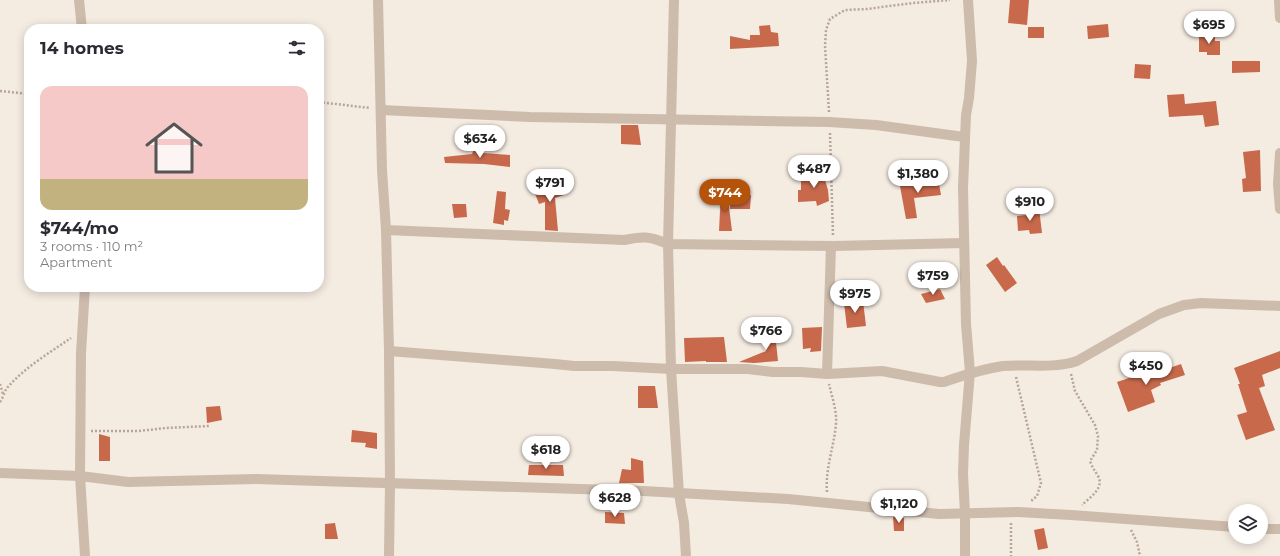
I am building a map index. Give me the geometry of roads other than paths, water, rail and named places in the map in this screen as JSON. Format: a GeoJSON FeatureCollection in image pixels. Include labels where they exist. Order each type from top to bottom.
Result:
{"type":"FeatureCollection","features":[{"type":"Feature","properties":{"kind":"street"},"geometry":{"type":"LineString","coordinates":[[79,0],[81,24]]}},
{"type":"Feature","properties":{"kind":"street"},"geometry":{"type":"LineString","coordinates":[[378,0],[382,170],[386,230],[389,351],[389,556]]}},
{"type":"Feature","properties":{"kind":"street"},"geometry":{"type":"LineString","coordinates":[[674,0],[668,244],[671,369],[679,494],[684,523],[686,556]]}},
{"type":"Feature","properties":{"kind":"street"},"geometry":{"type":"LineString","coordinates":[[965,556],[963,474],[970,372],[966,324],[964,137],[972,61],[968,0]]}},
{"type":"Feature","properties":{"kind":"street"},"geometry":{"type":"LineString","coordinates":[[1279,0],[1280,18]]}},
{"type":"Feature","properties":{"kind":"street"},"geometry":{"type":"LineString","coordinates":[[381,110],[530,117],[829,122],[876,125],[964,137]]}},
{"type":"Feature","properties":{"kind":"street"},"geometry":{"type":"LineString","coordinates":[[1280,153],[1278,184],[1280,209]]}},
{"type":"Feature","properties":{"kind":"street"},"geometry":{"type":"LineString","coordinates":[[386,230],[624,240],[641,237],[654,238],[668,244],[833,246],[964,243]]}},
{"type":"Feature","properties":{"kind":"street"},"geometry":{"type":"LineString","coordinates":[[827,374],[833,246]]}},
{"type":"Feature","properties":{"kind":"street"},"geometry":{"type":"LineString","coordinates":[[85,292],[81,353],[80,476],[85,556]]}},
{"type":"Feature","properties":{"kind":"street"},"geometry":{"type":"LineString","coordinates":[[389,351],[574,366],[613,366],[671,369],[748,369],[773,372],[827,374],[882,371],[944,382],[970,372],[1004,366],[1048,366],[1069,364],[1082,359],[1159,314],[1184,304],[1201,303],[1280,306]]}},
{"type":"Feature","properties":{"kind":"street"},"geometry":{"type":"LineString","coordinates":[[0,473],[80,476],[98,480],[128,482],[256,479],[643,491],[827,502],[939,514],[1014,512],[1228,526]]}},
{"type":"Feature","properties":{"kind":"street"},"geometry":{"type":"LineString","coordinates":[[1268,529],[1280,529]]}}]}
